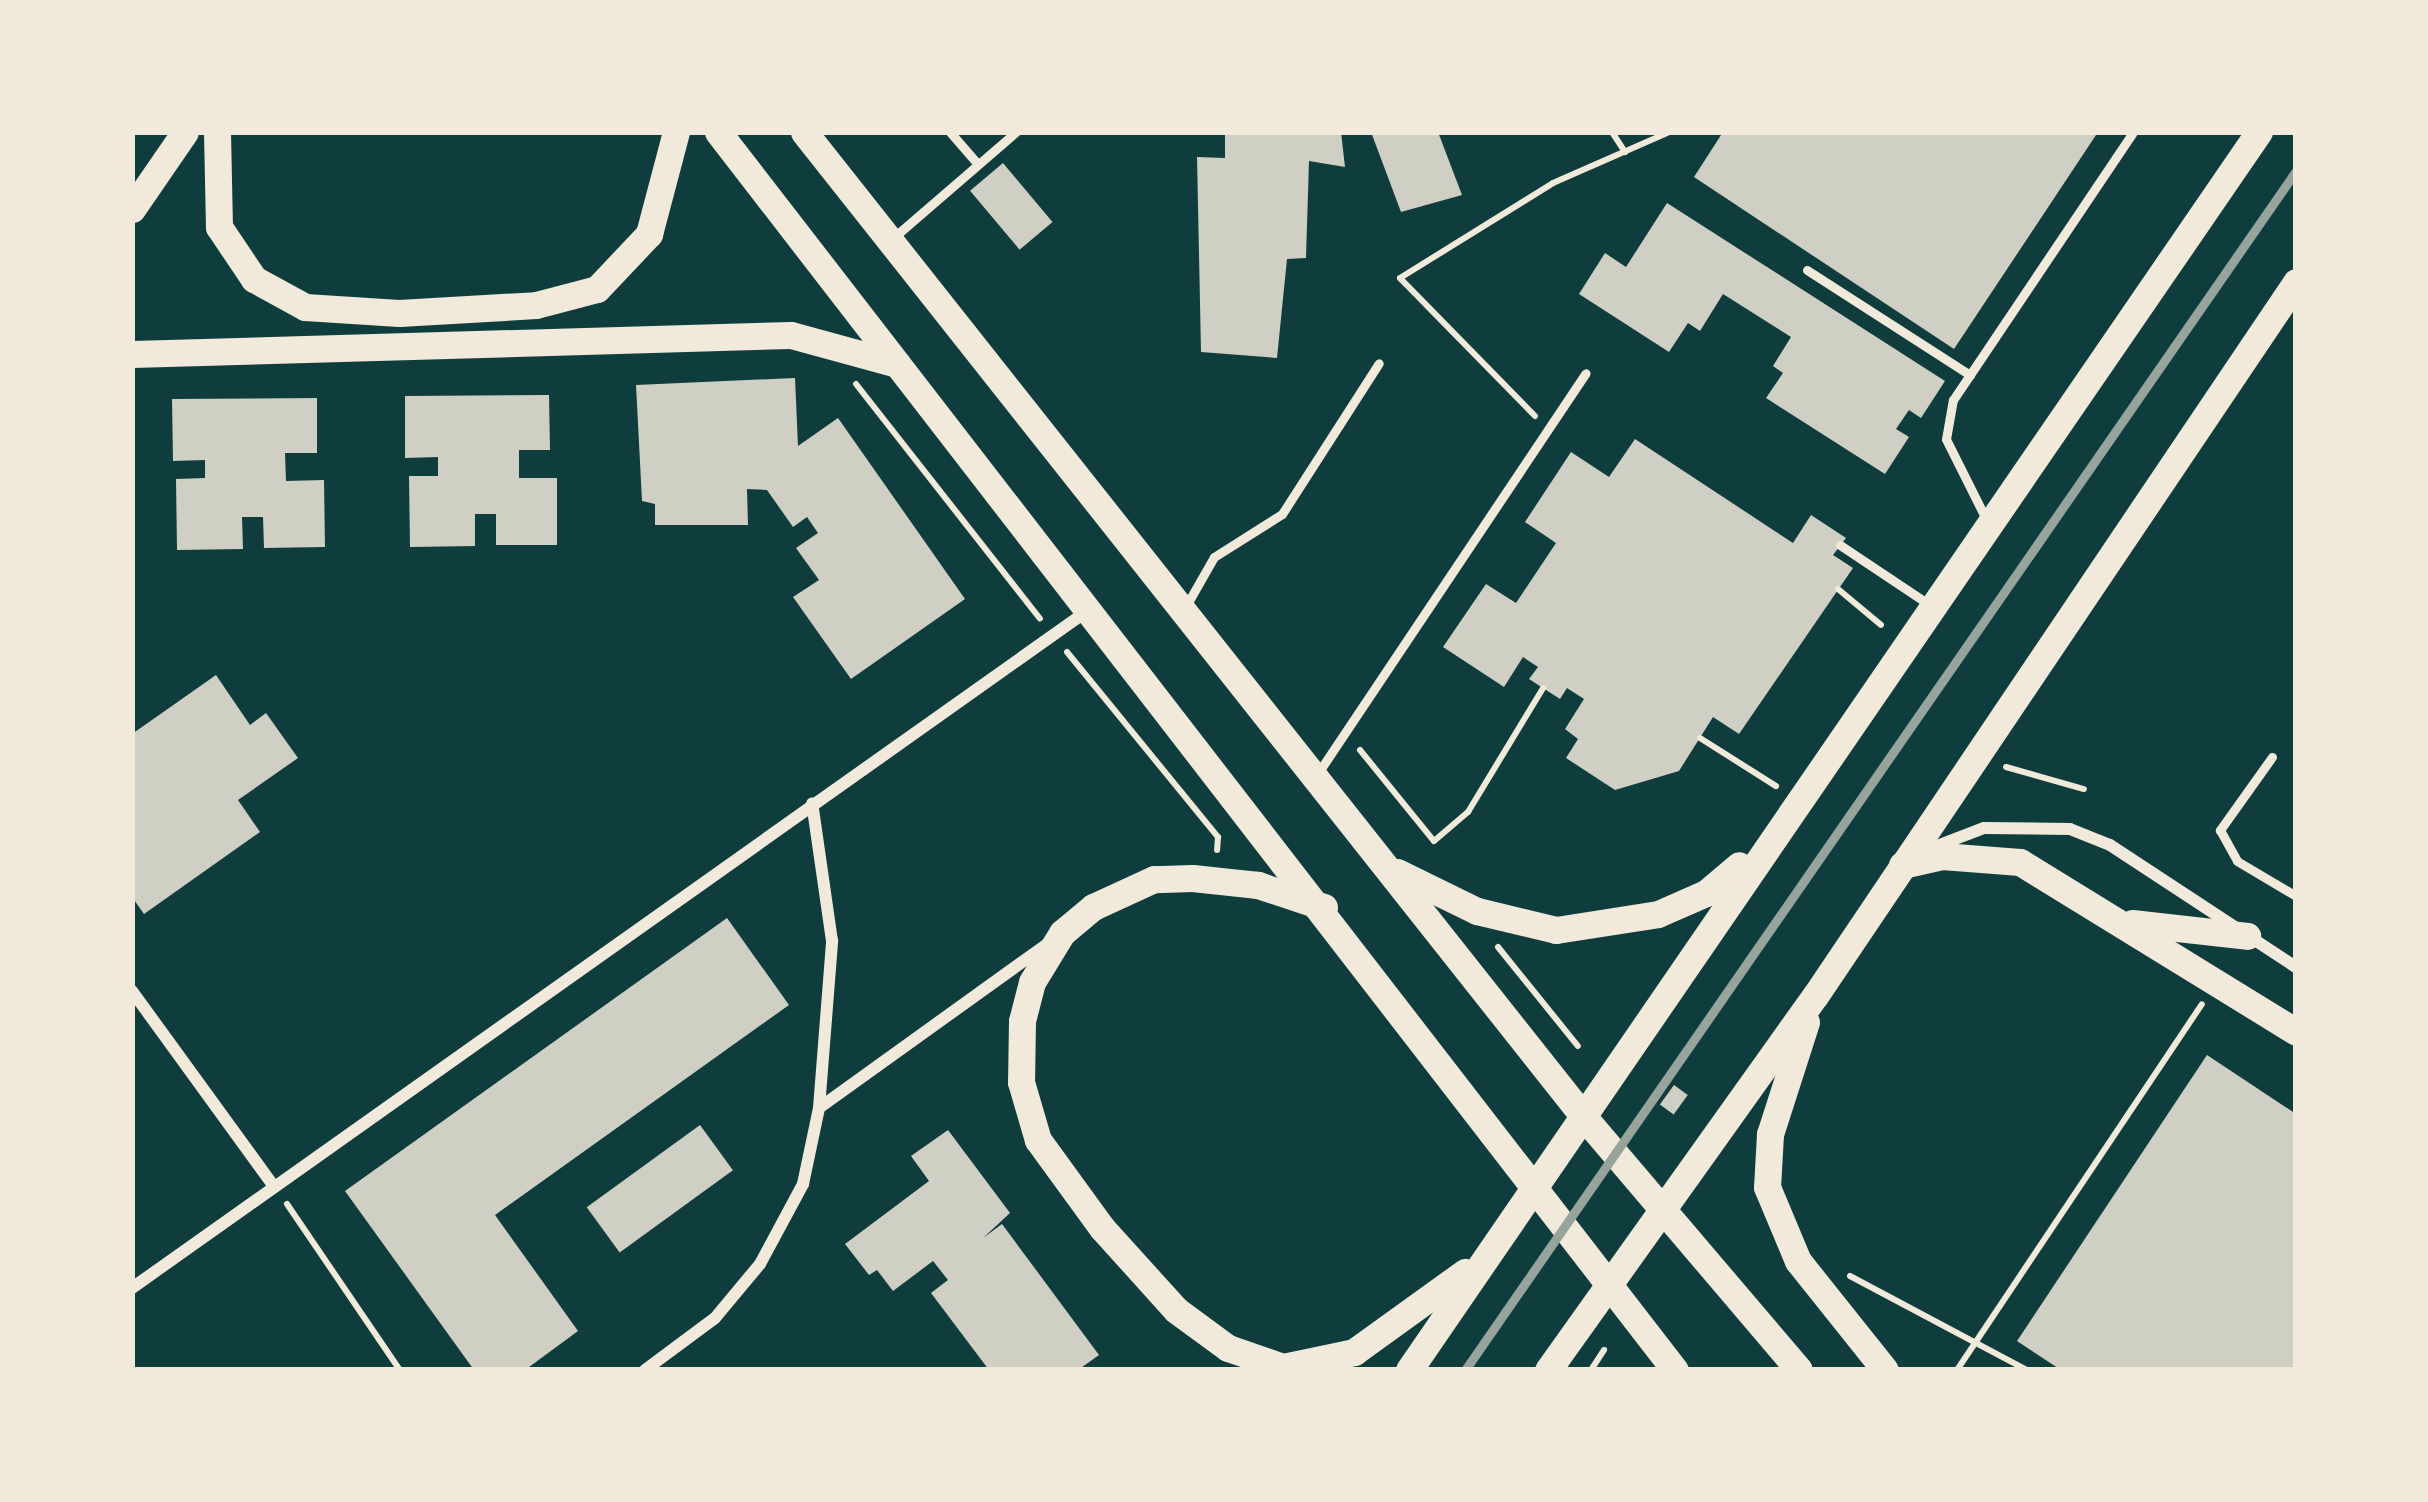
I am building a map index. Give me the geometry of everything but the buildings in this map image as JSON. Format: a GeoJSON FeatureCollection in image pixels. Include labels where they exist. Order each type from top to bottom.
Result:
{"type":"FeatureCollection","features":[{"type":"Feature","properties":{"kind":"main road"},"geometry":{"type":"LineString","coordinates":[[132,209],[185,132]]}},
{"type":"Feature","properties":{"kind":"main road"},"geometry":{"type":"LineString","coordinates":[[218,132],[219,227],[254,279],[305,307],[399,313],[536,305],[597,289],[649,234],[676,132]]}},
{"type":"Feature","properties":{"kind":"main road"},"geometry":{"type":"LineString","coordinates":[[718,132],[1324,907],[1675,1370]]}},
{"type":"Feature","properties":{"kind":"main road"},"geometry":{"type":"LineString","coordinates":[[804,132],[1583,1116],[1798,1370]]}},
{"type":"Feature","properties":{"kind":"main road"},"geometry":{"type":"LineString","coordinates":[[1409,1370],[1765,843],[2259,132]]}},
{"type":"Feature","properties":{"kind":"main road"},"geometry":{"type":"LineString","coordinates":[[1548,1370],[1815,995],[2296,282]]}},
{"type":"Feature","properties":{"kind":"main road"},"geometry":{"type":"LineString","coordinates":[[132,354],[790,335],[899,364]]}},
{"type":"Feature","properties":{"kind":"main road"},"geometry":{"type":"LineString","coordinates":[[1383,862],[1477,911],[1556,930],[1658,914],[1706,893],[1765,843]]}},
{"type":"Feature","properties":{"kind":"main road"},"geometry":{"type":"LineString","coordinates":[[1902,866],[1942,856],[2020,862],[2296,1032]]}},
{"type":"Feature","properties":{"kind":"main road"},"geometry":{"type":"LineString","coordinates":[[1324,907],[1238,880],[1154,879],[1124,889],[1062,933],[1032,982],[1022,1021],[1022,1082],[1038,1139],[1102,1228],[1176,1310],[1228,1348],[1283,1366],[1315,1366],[1378,1339],[1491,1250]]}},
{"type":"Feature","properties":{"kind":"main road"},"geometry":{"type":"LineString","coordinates":[[2122,921],[2247,936]]}},
{"type":"Feature","properties":{"kind":"main road"},"geometry":{"type":"LineString","coordinates":[[1815,995],[1770,1133],[1767,1187],[1798,1261],[1885,1370]]}},
{"type":"Feature","properties":{"kind":"street"},"geometry":{"type":"LineString","coordinates":[[132,1288],[1091,608]]}},
{"type":"Feature","properties":{"kind":"street"},"geometry":{"type":"LineString","coordinates":[[645,1370],[715,1318],[760,1264],[803,1184],[819,1108],[832,941],[812,803]]}},
{"type":"Feature","properties":{"kind":"street"},"geometry":{"type":"LineString","coordinates":[[1902,866],[1984,828],[2049,824],[2110,844],[2296,968]]}},
{"type":"Feature","properties":{"kind":"street"},"geometry":{"type":"LineString","coordinates":[[819,1108],[1062,933]]}},
{"type":"Feature","properties":{"kind":"street"},"geometry":{"type":"LineString","coordinates":[[132,991],[273,1184]]}},
{"type":"Feature","properties":{"kind":"lane"},"geometry":{"type":"LineString","coordinates":[[950,132],[975,161]]}},
{"type":"Feature","properties":{"kind":"lane"},"geometry":{"type":"LineString","coordinates":[[890,240],[975,161],[1016,132]]}},
{"type":"Feature","properties":{"kind":"lane"},"geometry":{"type":"LineString","coordinates":[[1987,521],[1946,439],[1945,422],[1970,375],[2133,132]]}},
{"type":"Feature","properties":{"kind":"lane"},"geometry":{"type":"LineString","coordinates":[[1808,270],[1970,375]]}},
{"type":"Feature","properties":{"kind":"lane"},"geometry":{"type":"LineString","coordinates":[[1184,611],[1214,557],[1282,514],[1379,363]]}},
{"type":"Feature","properties":{"kind":"lane"},"geometry":{"type":"LineString","coordinates":[[1316,778],[1586,373]]}},
{"type":"Feature","properties":{"kind":"lane"},"geometry":{"type":"LineString","coordinates":[[1840,545],[1930,604]]}},
{"type":"Feature","properties":{"kind":"lane"},"geometry":{"type":"LineString","coordinates":[[2272,757],[2220,830],[2237,861],[2296,896]]}},
{"type":"Feature","properties":{"kind":"path"},"geometry":{"type":"LineString","coordinates":[[1612,132],[1625,152]]}},
{"type":"Feature","properties":{"kind":"path"},"geometry":{"type":"LineString","coordinates":[[1549,430],[1400,278],[1553,183],[1669,132]]}},
{"type":"Feature","properties":{"kind":"path"},"geometry":{"type":"LineString","coordinates":[[842,366],[1218,836],[1217,850]]}},
{"type":"Feature","properties":{"kind":"path"},"geometry":{"type":"LineString","coordinates":[[1838,589],[1881,625]]}},
{"type":"Feature","properties":{"kind":"path"},"geometry":{"type":"LineString","coordinates":[[1369,736],[1359,752],[1434,841],[1468,812],[1543,688]]}},
{"type":"Feature","properties":{"kind":"path"},"geometry":{"type":"LineString","coordinates":[[1700,738],[1776,786]]}},
{"type":"Feature","properties":{"kind":"path"},"geometry":{"type":"LineString","coordinates":[[2018,747],[2005,767],[2084,788]]}},
{"type":"Feature","properties":{"kind":"path"},"geometry":{"type":"LineString","coordinates":[[1498,947],[1578,1046]]}},
{"type":"Feature","properties":{"kind":"path"},"geometry":{"type":"LineString","coordinates":[[1957,1370],[2216,982]]}},
{"type":"Feature","properties":{"kind":"path"},"geometry":{"type":"LineString","coordinates":[[273,1184],[400,1370]]}},
{"type":"Feature","properties":{"kind":"path"},"geometry":{"type":"LineString","coordinates":[[1832,1266],[2027,1370]]}},
{"type":"Feature","properties":{"kind":"path"},"geometry":{"type":"LineString","coordinates":[[1591,1370],[1604,1350]]}},
{"type":"Feature","properties":{"kind":"railway"},"geometry":{"type":"LineString","coordinates":[[1465,1370],[2296,171]]}}]}
